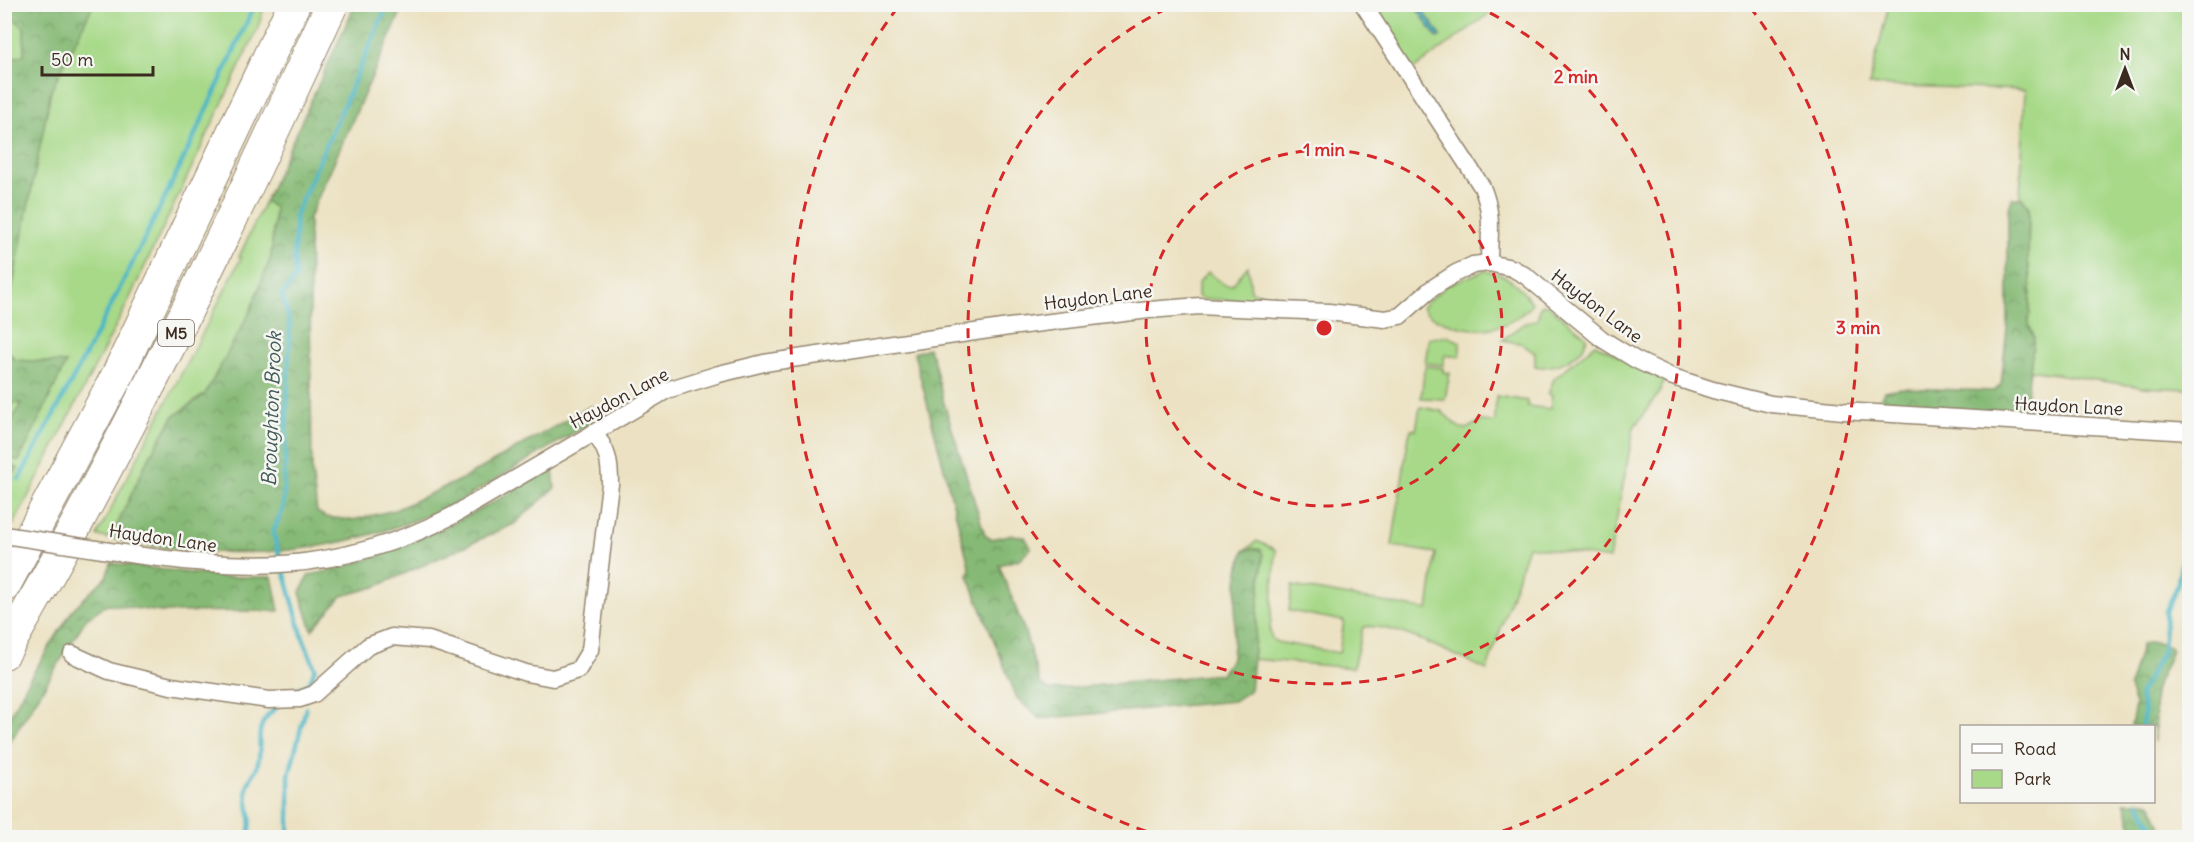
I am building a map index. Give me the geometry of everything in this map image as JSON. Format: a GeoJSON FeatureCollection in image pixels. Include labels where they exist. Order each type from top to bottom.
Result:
{"type":"FeatureCollection","features":[{"type":"Feature","properties":{"kind":"highway","name":"M5"},"geometry":{"type":"LineString","coordinates":[[4,586],[117,376],[294,4]]}},
{"type":"Feature","properties":{"kind":"highway","name":"M5"},"geometry":{"type":"LineString","coordinates":[[4,653],[98,489],[147,392],[332,4]]}},
{"type":"Feature","properties":{"kind":"street"},"geometry":{"type":"LineString","coordinates":[[1363,4],[1482,187],[1490,206],[1492,223],[1489,263]]}},
{"type":"Feature","properties":{"kind":"street","name":"Haydon Lane"},"geometry":{"type":"LineString","coordinates":[[4,534],[217,565],[267,566],[326,560],[416,534],[528,473],[593,432],[667,390],[764,363],[1009,327],[1189,307],[1320,311],[1386,319],[1400,316],[1431,289],[1456,273],[1473,265],[1489,263],[1512,268],[1526,276],[1602,339],[1636,360],[1670,376],[1713,390],[1771,404],[1830,410],[2190,432]]}},
{"type":"Feature","properties":{"kind":"street"},"geometry":{"type":"LineString","coordinates":[[72,654],[109,671],[171,686],[270,700],[300,699],[314,694],[368,646],[392,637],[429,640],[525,673],[553,678],[578,670],[590,650],[610,484],[610,461],[604,446],[593,432]]}},
{"type":"Feature","properties":{"kind":"green space"},"geometry":{"type":"Polygon","coordinates":[[[5,5],[265,5],[257,30],[125,308],[14,524],[5,523],[4,483],[18,469],[4,462],[5,5]]]}},
{"type":"Feature","properties":{"kind":"green space"},"geometry":{"type":"Polygon","coordinates":[[[9,5],[93,5],[51,91],[5,324],[5,60],[24,55],[24,27],[11,17],[9,5]]]}},
{"type":"Feature","properties":{"kind":"green space"},"geometry":{"type":"Polygon","coordinates":[[[355,5],[404,5],[309,218],[312,471],[317,512],[326,517],[353,520],[395,510],[464,478],[591,406],[596,412],[589,424],[459,501],[406,523],[366,536],[326,545],[245,553],[162,547],[118,540],[114,532],[145,465],[173,417],[205,394],[250,312],[271,257],[275,208],[265,201],[355,5]]]}},
{"type":"Feature","properties":{"kind":"green space"},"geometry":{"type":"Polygon","coordinates":[[[1370,5],[1414,5],[1438,38],[1441,36],[1419,5],[1484,5],[1489,10],[1501,5],[1413,70],[1370,5]]]}},
{"type":"Feature","properties":{"kind":"green space"},"geometry":{"type":"Polygon","coordinates":[[[1889,5],[2189,5],[2189,389],[2141,387],[2030,370],[2034,337],[2029,325],[2031,289],[2028,259],[2029,208],[2023,198],[2020,198],[2025,90],[1869,85],[1889,5]]]}},
{"type":"Feature","properties":{"kind":"green space"},"geometry":{"type":"Polygon","coordinates":[[[2012,198],[2023,198],[2029,208],[2028,259],[2031,289],[2029,325],[2034,337],[2026,402],[2051,414],[2046,416],[1887,405],[1880,400],[1884,391],[1901,388],[1994,391],[2001,385],[2008,320],[2008,212],[2012,198]]]}},
{"type":"Feature","properties":{"kind":"green space"},"geometry":{"type":"Polygon","coordinates":[[[265,201],[275,208],[271,257],[250,312],[205,394],[173,417],[145,465],[114,532],[118,540],[97,536],[241,258],[239,257],[265,201]]]}},
{"type":"Feature","properties":{"kind":"green space"},"geometry":{"type":"Polygon","coordinates":[[[1248,266],[1251,291],[1283,300],[1294,297],[1294,302],[1201,299],[1198,296],[1198,283],[1208,272],[1225,285],[1232,285],[1248,266]]]}},
{"type":"Feature","properties":{"kind":"green space"},"geometry":{"type":"Polygon","coordinates":[[[1484,271],[1499,274],[1512,281],[1532,303],[1530,307],[1501,326],[1468,329],[1438,320],[1422,307],[1447,285],[1484,271]]]}},
{"type":"Feature","properties":{"kind":"green space"},"geometry":{"type":"Polygon","coordinates":[[[1546,304],[1587,337],[1580,351],[1567,361],[1543,367],[1535,366],[1535,353],[1520,343],[1502,340],[1523,324],[1537,320],[1541,306],[1546,304]]]}},
{"type":"Feature","properties":{"kind":"green space"},"geometry":{"type":"Polygon","coordinates":[[[1448,336],[1460,342],[1460,357],[1445,355],[1443,365],[1425,363],[1429,338],[1448,336]]]}},
{"type":"Feature","properties":{"kind":"green space"},"geometry":{"type":"Polygon","coordinates":[[[1595,344],[1664,380],[1660,392],[1634,427],[1609,559],[1528,546],[1487,670],[1408,635],[1376,627],[1363,627],[1353,668],[1253,659],[1263,556],[1253,548],[1244,551],[1257,541],[1276,550],[1270,631],[1272,639],[1277,642],[1339,653],[1344,621],[1289,611],[1292,586],[1428,610],[1436,553],[1392,546],[1408,440],[1411,429],[1416,430],[1420,407],[1441,411],[1460,428],[1466,429],[1481,421],[1495,422],[1496,396],[1527,401],[1527,406],[1550,409],[1552,395],[1548,394],[1554,379],[1595,344]]]}},
{"type":"Feature","properties":{"kind":"green space"},"geometry":{"type":"Polygon","coordinates":[[[928,348],[933,357],[943,400],[985,535],[991,539],[1010,535],[1025,537],[1031,548],[1020,559],[999,565],[1024,629],[1040,684],[1049,690],[1221,674],[1232,658],[1238,571],[1244,551],[1253,548],[1261,550],[1263,555],[1250,690],[1234,701],[1048,718],[1039,718],[1017,698],[968,576],[970,569],[914,353],[928,348]]]}},
{"type":"Feature","properties":{"kind":"green space"},"geometry":{"type":"Polygon","coordinates":[[[5,349],[16,360],[66,363],[19,461],[5,456],[5,435],[21,403],[5,404],[5,349]]]}},
{"type":"Feature","properties":{"kind":"green space"},"geometry":{"type":"Polygon","coordinates":[[[1425,366],[1443,368],[1443,372],[1450,373],[1445,399],[1421,398],[1425,366]]]}},
{"type":"Feature","properties":{"kind":"green space"},"geometry":{"type":"Polygon","coordinates":[[[5,462],[18,468],[5,483],[5,462]]]}},
{"type":"Feature","properties":{"kind":"green space"},"geometry":{"type":"Polygon","coordinates":[[[549,470],[553,470],[555,488],[514,524],[375,587],[342,596],[312,630],[300,593],[309,575],[369,559],[433,533],[549,470]]]}},
{"type":"Feature","properties":{"kind":"green space"},"geometry":{"type":"Polygon","coordinates":[[[111,563],[224,577],[272,577],[279,611],[161,612],[107,604],[86,619],[5,750],[5,725],[30,678],[73,609],[106,577],[111,563]]]}},
{"type":"Feature","properties":{"kind":"green space"},"geometry":{"type":"Polygon","coordinates":[[[2154,642],[2170,647],[2172,651],[2154,691],[2156,722],[2155,732],[2155,725],[2131,725],[2135,705],[2129,687],[2142,644],[2154,642]]]}},
{"type":"Feature","properties":{"kind":"green space"},"geometry":{"type":"Polygon","coordinates":[[[2124,803],[2151,803],[2165,837],[2141,837],[2134,832],[2124,803]]]}},
{"type":"Feature","properties":{"kind":"water"},"geometry":{"type":"Polygon","coordinates":[[[1414,5],[1419,5],[1441,36],[1437,38],[1414,5]]]}},
{"type":"Feature","properties":{"kind":"waterway"},"geometry":{"type":"LineString","coordinates":[[19,479],[142,244],[255,4]]}},
{"type":"Feature","properties":{"kind":"waterway","name":"Broughton Brook"},"geometry":{"type":"LineString","coordinates":[[280,559],[273,532],[283,509],[290,325],[282,295],[296,277],[295,216],[388,4]]}},
{"type":"Feature","properties":{"kind":"waterway"},"geometry":{"type":"LineString","coordinates":[[2142,725],[2144,712],[2140,694],[2163,651],[2166,611],[2177,587],[2190,518]]}},
{"type":"Feature","properties":{"kind":"waterway","name":"Broughton Brook"},"geometry":{"type":"LineString","coordinates":[[283,567],[302,635],[315,668],[308,687]]}},
{"type":"Feature","properties":{"kind":"waterway"},"geometry":{"type":"LineString","coordinates":[[294,690],[309,684]]}},
{"type":"Feature","properties":{"kind":"waterway"},"geometry":{"type":"LineString","coordinates":[[248,838],[250,814],[247,788],[259,759],[260,730],[263,722],[278,706]]}},
{"type":"Feature","properties":{"kind":"waterway","name":"Broughton Brook"},"geometry":{"type":"LineString","coordinates":[[289,838],[289,775],[306,708]]}},
{"type":"Feature","properties":{"kind":"waterway"},"geometry":{"type":"LineString","coordinates":[[2140,803],[2159,838]]}}]}
